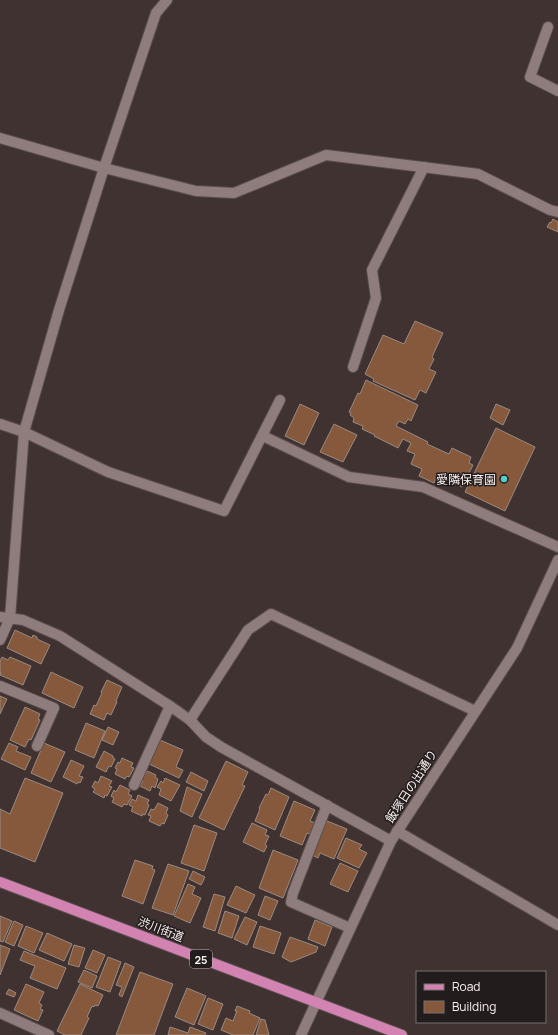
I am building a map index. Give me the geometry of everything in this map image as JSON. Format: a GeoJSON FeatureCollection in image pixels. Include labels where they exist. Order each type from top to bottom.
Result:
{"type":"FeatureCollection","features":[{"type":"Feature","properties":{"kind":"main road","name":"渋川街道"},"geometry":{"type":"LineString","coordinates":[[0,882],[402,1035]]}},
{"type":"Feature","properties":{"kind":"street"},"geometry":{"type":"LineString","coordinates":[[0,640],[5,618],[24,432],[104,168],[156,13],[167,0]]}},
{"type":"Feature","properties":{"kind":"street"},"geometry":{"type":"LineString","coordinates":[[548,27],[530,77],[558,90]]}},
{"type":"Feature","properties":{"kind":"street"},"geometry":{"type":"LineString","coordinates":[[0,138],[104,168],[196,191],[234,193],[326,155],[478,174],[550,210],[558,212]]}},
{"type":"Feature","properties":{"kind":"street"},"geometry":{"type":"LineString","coordinates":[[352,368],[376,298],[372,270],[424,167]]}},
{"type":"Feature","properties":{"kind":"street"},"geometry":{"type":"LineString","coordinates":[[0,424],[24,432],[108,472],[224,511],[280,400]]}},
{"type":"Feature","properties":{"kind":"street"},"geometry":{"type":"LineString","coordinates":[[262,436],[350,477],[423,487],[558,547]]}},
{"type":"Feature","properties":{"kind":"street","name":"飯塚日の出通り"},"geometry":{"type":"LineString","coordinates":[[301,1035],[391,841],[517,648],[558,560]]}},
{"type":"Feature","properties":{"kind":"street"},"geometry":{"type":"LineString","coordinates":[[190,720],[248,630],[271,614],[475,711]]}},
{"type":"Feature","properties":{"kind":"street"},"geometry":{"type":"LineString","coordinates":[[5,618],[23,620],[60,636],[170,706],[190,720],[206,737],[221,747],[391,841]]}},
{"type":"Feature","properties":{"kind":"street"},"geometry":{"type":"LineString","coordinates":[[0,686],[54,708],[37,746]]}},
{"type":"Feature","properties":{"kind":"street"},"geometry":{"type":"LineString","coordinates":[[134,785],[170,706]]}},
{"type":"Feature","properties":{"kind":"street"},"geometry":{"type":"LineString","coordinates":[[327,805],[293,893],[291,902],[350,928]]}},
{"type":"Feature","properties":{"kind":"street"},"geometry":{"type":"LineString","coordinates":[[397,831],[558,925]]}},
{"type":"Feature","properties":{"kind":"street"},"geometry":{"type":"LineString","coordinates":[[0,1013],[49,1035]]}},
{"type":"Feature","properties":{"kind":"building"},"geometry":{"type":"Polygon","coordinates":[[[553,219],[558,222],[558,232],[547,227],[553,219]]]}},
{"type":"Feature","properties":{"kind":"building"},"geometry":{"type":"Polygon","coordinates":[[[415,321],[443,333],[432,357],[434,359],[429,369],[436,372],[426,393],[420,390],[415,400],[373,381],[374,379],[365,374],[383,335],[404,344],[415,321]]]}},
{"type":"Feature","properties":{"kind":"building"},"geometry":{"type":"Polygon","coordinates":[[[366,380],[418,405],[411,421],[408,419],[405,424],[399,421],[396,426],[428,442],[427,444],[449,454],[452,448],[471,457],[469,463],[473,465],[462,487],[437,475],[434,483],[419,476],[422,469],[411,464],[415,454],[407,451],[411,443],[403,439],[398,448],[374,436],[375,435],[362,429],[363,426],[353,422],[354,418],[349,412],[358,393],[360,394],[366,380]]]}},
{"type":"Feature","properties":{"kind":"building"},"geometry":{"type":"Polygon","coordinates":[[[300,404],[319,413],[304,445],[285,436],[300,404]]]}},
{"type":"Feature","properties":{"kind":"building"},"geometry":{"type":"Polygon","coordinates":[[[496,404],[510,410],[503,425],[490,418],[496,404]]]}},
{"type":"Feature","properties":{"kind":"building"},"geometry":{"type":"Polygon","coordinates":[[[334,424],[357,435],[343,462],[320,452],[334,424]]]}},
{"type":"Feature","properties":{"kind":"building"},"geometry":{"type":"Polygon","coordinates":[[[496,428],[535,447],[505,511],[465,492],[496,428]]]}},
{"type":"Feature","properties":{"kind":"building"},"geometry":{"type":"Polygon","coordinates":[[[15,630],[32,638],[33,635],[37,637],[37,639],[50,645],[41,664],[7,648],[15,630]]]}},
{"type":"Feature","properties":{"kind":"building"},"geometry":{"type":"Polygon","coordinates":[[[2,657],[8,660],[10,657],[31,666],[23,685],[0,675],[0,661],[2,657]]]}},
{"type":"Feature","properties":{"kind":"building"},"geometry":{"type":"Polygon","coordinates":[[[51,672],[83,687],[74,708],[42,693],[51,672]]]}},
{"type":"Feature","properties":{"kind":"building"},"geometry":{"type":"Polygon","coordinates":[[[107,680],[122,687],[111,715],[107,713],[104,720],[90,714],[94,705],[96,706],[107,680]]]}},
{"type":"Feature","properties":{"kind":"building"},"geometry":{"type":"Polygon","coordinates":[[[0,696],[7,699],[0,714],[0,696]]]}},
{"type":"Feature","properties":{"kind":"building"},"geometry":{"type":"Polygon","coordinates":[[[25,707],[40,714],[38,719],[40,720],[31,740],[29,739],[25,747],[10,740],[25,707]]]}},
{"type":"Feature","properties":{"kind":"building"},"geometry":{"type":"Polygon","coordinates":[[[86,723],[105,731],[94,758],[75,750],[86,723]]]}},
{"type":"Feature","properties":{"kind":"building"},"geometry":{"type":"Polygon","coordinates":[[[108,727],[119,732],[113,745],[102,740],[108,727]]]}},
{"type":"Feature","properties":{"kind":"building"},"geometry":{"type":"Polygon","coordinates":[[[160,740],[183,750],[176,767],[183,770],[179,778],[149,764],[160,740]]]}},
{"type":"Feature","properties":{"kind":"building"},"geometry":{"type":"Polygon","coordinates":[[[9,743],[18,747],[16,751],[31,757],[25,770],[1,759],[9,743]]]}},
{"type":"Feature","properties":{"kind":"building"},"geometry":{"type":"Polygon","coordinates":[[[44,743],[65,752],[51,782],[31,773],[44,743]]]}},
{"type":"Feature","properties":{"kind":"building"},"geometry":{"type":"Polygon","coordinates":[[[104,751],[113,756],[115,759],[111,767],[109,766],[106,772],[96,767],[104,751]]]}},
{"type":"Feature","properties":{"kind":"building"},"geometry":{"type":"Polygon","coordinates":[[[122,758],[133,763],[131,767],[134,768],[129,777],[127,776],[125,779],[115,774],[117,769],[115,768],[118,762],[120,763],[122,758]]]}},
{"type":"Feature","properties":{"kind":"building"},"geometry":{"type":"Polygon","coordinates":[[[71,760],[84,766],[79,776],[83,777],[80,783],[78,782],[77,784],[63,777],[71,760]]]}},
{"type":"Feature","properties":{"kind":"building"},"geometry":{"type":"Polygon","coordinates":[[[226,761],[248,772],[242,785],[245,786],[224,830],[199,818],[226,761]]]}},
{"type":"Feature","properties":{"kind":"building"},"geometry":{"type":"Polygon","coordinates":[[[147,771],[156,775],[155,777],[158,779],[155,788],[152,786],[150,791],[140,786],[143,781],[141,780],[143,774],[145,775],[147,771]]]}},
{"type":"Feature","properties":{"kind":"building"},"geometry":{"type":"Polygon","coordinates":[[[191,772],[208,781],[204,791],[186,782],[191,772]]]}},
{"type":"Feature","properties":{"kind":"building"},"geometry":{"type":"Polygon","coordinates":[[[101,776],[112,781],[109,786],[112,787],[107,796],[105,795],[104,798],[93,792],[95,789],[92,787],[95,781],[98,783],[101,776]]]}},
{"type":"Feature","properties":{"kind":"building"},"geometry":{"type":"Polygon","coordinates":[[[25,778],[63,793],[35,862],[0,848],[0,809],[10,814],[25,778]]]}},
{"type":"Feature","properties":{"kind":"building"},"geometry":{"type":"Polygon","coordinates":[[[165,778],[180,785],[171,801],[159,795],[161,789],[157,787],[161,781],[163,783],[165,778]]]}},
{"type":"Feature","properties":{"kind":"building"},"geometry":{"type":"Polygon","coordinates":[[[120,785],[130,790],[128,794],[132,796],[127,805],[124,804],[122,807],[112,802],[114,798],[111,796],[114,790],[116,792],[120,785]]]}},
{"type":"Feature","properties":{"kind":"building"},"geometry":{"type":"Polygon","coordinates":[[[187,787],[202,794],[192,817],[180,811],[187,787]]]}},
{"type":"Feature","properties":{"kind":"building"},"geometry":{"type":"Polygon","coordinates":[[[271,788],[289,797],[275,830],[255,821],[260,809],[259,808],[266,794],[268,795],[271,788]]]}},
{"type":"Feature","properties":{"kind":"building"},"geometry":{"type":"Polygon","coordinates":[[[138,795],[149,800],[147,804],[149,805],[145,815],[143,814],[142,816],[131,811],[133,807],[129,805],[132,799],[136,801],[138,795]]]}},
{"type":"Feature","properties":{"kind":"building"},"geometry":{"type":"Polygon","coordinates":[[[294,801],[315,810],[310,821],[315,823],[310,834],[307,833],[302,845],[280,836],[294,801]]]}},
{"type":"Feature","properties":{"kind":"building"},"geometry":{"type":"Polygon","coordinates":[[[158,803],[168,808],[166,813],[168,815],[164,824],[162,823],[160,826],[149,821],[151,816],[148,815],[151,809],[154,810],[158,803]]]}},
{"type":"Feature","properties":{"kind":"building"},"geometry":{"type":"Polygon","coordinates":[[[327,821],[347,829],[334,859],[320,853],[318,858],[312,855],[327,821]]]}},
{"type":"Feature","properties":{"kind":"building"},"geometry":{"type":"Polygon","coordinates":[[[252,823],[267,830],[265,835],[269,836],[264,852],[243,842],[252,823]]]}},
{"type":"Feature","properties":{"kind":"building"},"geometry":{"type":"Polygon","coordinates":[[[194,825],[217,833],[204,871],[181,863],[194,825]]]}},
{"type":"Feature","properties":{"kind":"building"},"geometry":{"type":"Polygon","coordinates":[[[346,838],[362,845],[359,849],[367,853],[359,868],[337,858],[346,838]]]}},
{"type":"Feature","properties":{"kind":"building"},"geometry":{"type":"Polygon","coordinates":[[[273,850],[298,860],[283,898],[259,888],[273,850]]]}},
{"type":"Feature","properties":{"kind":"building"},"geometry":{"type":"Polygon","coordinates":[[[135,860],[153,866],[152,869],[155,870],[143,904],[122,896],[135,860]]]}},
{"type":"Feature","properties":{"kind":"building"},"geometry":{"type":"Polygon","coordinates":[[[340,863],[358,871],[348,892],[330,884],[340,863]]]}},
{"type":"Feature","properties":{"kind":"building"},"geometry":{"type":"Polygon","coordinates":[[[168,864],[189,871],[173,915],[152,908],[168,864]]]}},
{"type":"Feature","properties":{"kind":"building"},"geometry":{"type":"Polygon","coordinates":[[[193,871],[205,877],[201,885],[189,879],[193,871]]]}},
{"type":"Feature","properties":{"kind":"building"},"geometry":{"type":"Polygon","coordinates":[[[188,884],[195,887],[192,894],[201,898],[190,923],[174,916],[188,884]]]}},
{"type":"Feature","properties":{"kind":"building"},"geometry":{"type":"Polygon","coordinates":[[[236,886],[255,895],[246,913],[227,905],[236,886]]]}},
{"type":"Feature","properties":{"kind":"building"},"geometry":{"type":"Polygon","coordinates":[[[214,894],[225,897],[215,931],[203,927],[214,894]]]}},
{"type":"Feature","properties":{"kind":"building"},"geometry":{"type":"Polygon","coordinates":[[[265,896],[278,901],[270,920],[258,915],[265,896]]]}},
{"type":"Feature","properties":{"kind":"building"},"geometry":{"type":"Polygon","coordinates":[[[225,911],[239,916],[232,938],[218,933],[225,911]]]}},
{"type":"Feature","properties":{"kind":"building"},"geometry":{"type":"Polygon","coordinates":[[[0,916],[12,921],[3,942],[0,941],[0,916]]]}},
{"type":"Feature","properties":{"kind":"building"},"geometry":{"type":"Polygon","coordinates":[[[245,917],[257,922],[247,945],[234,939],[245,917]]]}},
{"type":"Feature","properties":{"kind":"building"},"geometry":{"type":"Polygon","coordinates":[[[315,920],[332,927],[325,946],[308,939],[315,920]]]}},
{"type":"Feature","properties":{"kind":"building"},"geometry":{"type":"Polygon","coordinates":[[[14,921],[23,925],[14,946],[5,942],[14,921]]]}},
{"type":"Feature","properties":{"kind":"building"},"geometry":{"type":"Polygon","coordinates":[[[26,926],[43,933],[34,953],[18,946],[26,926]]]}},
{"type":"Feature","properties":{"kind":"building"},"geometry":{"type":"Polygon","coordinates":[[[260,926],[281,933],[274,954],[253,947],[260,926]]]}},
{"type":"Feature","properties":{"kind":"building"},"geometry":{"type":"Polygon","coordinates":[[[47,933],[72,944],[64,961],[39,950],[47,933]]]}},
{"type":"Feature","properties":{"kind":"building"},"geometry":{"type":"Polygon","coordinates":[[[290,937],[318,947],[316,952],[291,962],[282,957],[290,937]]]}},
{"type":"Feature","properties":{"kind":"building"},"geometry":{"type":"Polygon","coordinates":[[[0,945],[10,949],[0,975],[0,945]]]}},
{"type":"Feature","properties":{"kind":"building"},"geometry":{"type":"Polygon","coordinates":[[[74,945],[85,948],[79,967],[68,964],[74,945]]]}},
{"type":"Feature","properties":{"kind":"building"},"geometry":{"type":"Polygon","coordinates":[[[93,950],[105,955],[97,973],[85,968],[93,950]]]}},
{"type":"Feature","properties":{"kind":"building"},"geometry":{"type":"Polygon","coordinates":[[[24,951],[66,968],[57,989],[30,978],[35,966],[20,960],[24,951]]]}},
{"type":"Feature","properties":{"kind":"building"},"geometry":{"type":"Polygon","coordinates":[[[108,957],[121,962],[110,992],[96,987],[108,957]]]}},
{"type":"Feature","properties":{"kind":"building"},"geometry":{"type":"Polygon","coordinates":[[[125,963],[134,967],[122,997],[119,995],[122,987],[116,985],[125,963]]]}},
{"type":"Feature","properties":{"kind":"building"},"geometry":{"type":"Polygon","coordinates":[[[84,970],[97,976],[92,988],[78,982],[84,970]]]}},
{"type":"Feature","properties":{"kind":"building"},"geometry":{"type":"Polygon","coordinates":[[[140,972],[173,984],[154,1035],[116,1035],[140,972]]]}},
{"type":"Feature","properties":{"kind":"building"},"geometry":{"type":"Polygon","coordinates":[[[26,984],[44,992],[39,1003],[42,1005],[40,1009],[43,1010],[38,1021],[14,1010],[26,984]]]}},
{"type":"Feature","properties":{"kind":"building"},"geometry":{"type":"Polygon","coordinates":[[[80,984],[103,995],[98,1006],[92,1006],[87,1017],[89,1018],[81,1035],[65,1035],[57,1031],[80,984]]]}},
{"type":"Feature","properties":{"kind":"building"},"geometry":{"type":"Polygon","coordinates":[[[187,988],[206,996],[194,1025],[175,1017],[187,988]]]}},
{"type":"Feature","properties":{"kind":"building"},"geometry":{"type":"Polygon","coordinates":[[[9,989],[16,993],[14,997],[6,994],[9,989]]]}},
{"type":"Feature","properties":{"kind":"building"},"geometry":{"type":"Polygon","coordinates":[[[208,998],[223,1004],[213,1030],[198,1024],[208,998]]]}},
{"type":"Feature","properties":{"kind":"building"},"geometry":{"type":"Polygon","coordinates":[[[237,1006],[250,1011],[249,1013],[260,1018],[253,1035],[233,1035],[221,1030],[226,1018],[233,1021],[237,1011],[235,1011],[237,1006]]]}},
{"type":"Feature","properties":{"kind":"building"},"geometry":{"type":"Polygon","coordinates":[[[261,1019],[265,1020],[269,1035],[256,1035],[261,1019]]]}},
{"type":"Feature","properties":{"kind":"building"},"geometry":{"type":"Polygon","coordinates":[[[170,1027],[188,1033],[190,1027],[206,1033],[205,1035],[168,1035],[170,1027]]]}},
{"type":"Feature","properties":{"kind":"place","name":"愛隣保育園"},"geometry":{"type":"Point","coordinates":[504,479]}}]}
